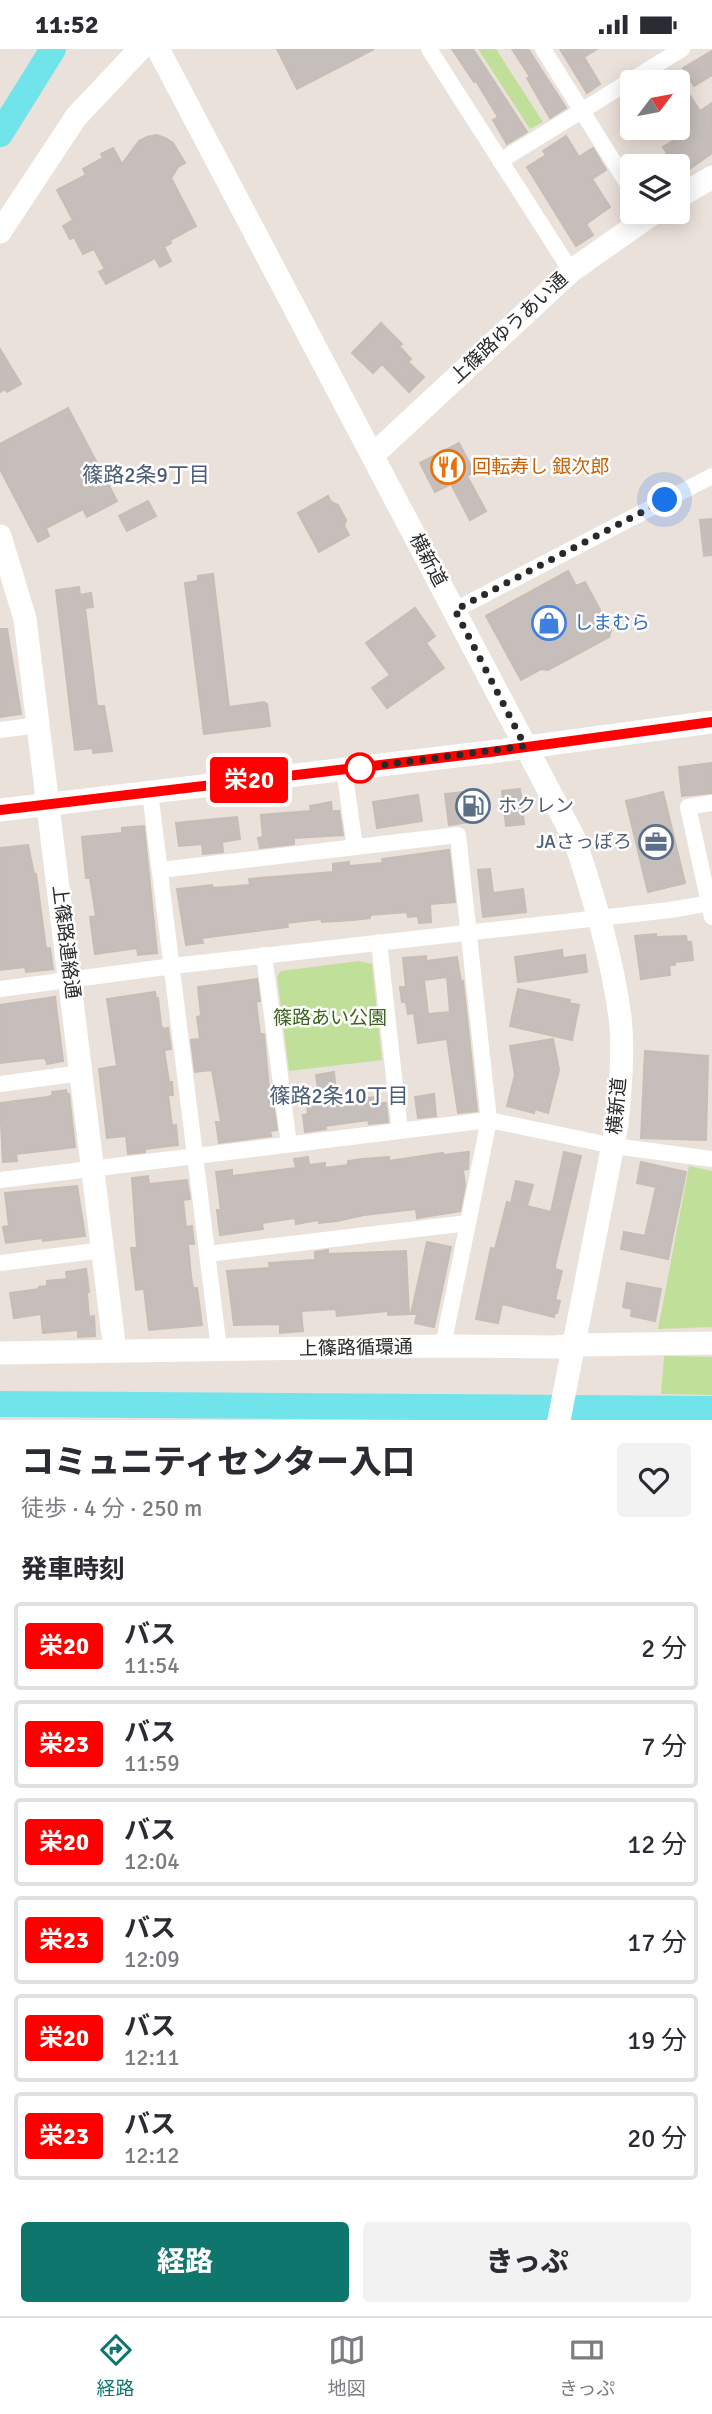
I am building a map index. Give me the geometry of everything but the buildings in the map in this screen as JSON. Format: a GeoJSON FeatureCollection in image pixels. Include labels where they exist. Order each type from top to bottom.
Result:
{"type":"FeatureCollection","features":[{"type":"Feature","properties":{"kind":"street"},"geometry":{"type":"LineString","coordinates":[[0,232],[76,117],[140,49]]}},
{"type":"Feature","properties":{"kind":"street","name":"横新道"},"geometry":{"type":"LineString","coordinates":[[158,49],[575,841],[600,918],[612,967],[620,1020],[621,1075],[614,1146],[559,1420]]}},
{"type":"Feature","properties":{"kind":"street"},"geometry":{"type":"LineString","coordinates":[[429,49],[571,271]]}},
{"type":"Feature","properties":{"kind":"street"},"geometry":{"type":"LineString","coordinates":[[543,49],[620,172]]}},
{"type":"Feature","properties":{"kind":"street"},"geometry":{"type":"LineString","coordinates":[[500,161],[682,49]]}},
{"type":"Feature","properties":{"kind":"street"},"geometry":{"type":"LineString","coordinates":[[690,190],[712,177]]}},
{"type":"Feature","properties":{"kind":"street","name":"上篠路ゆうあい通"},"geometry":{"type":"LineString","coordinates":[[373,455],[571,271],[634,224]]}},
{"type":"Feature","properties":{"kind":"street"},"geometry":{"type":"LineString","coordinates":[[455,610],[712,476]]}},
{"type":"Feature","properties":{"kind":"street","name":"上篠路連絡通"},"geometry":{"type":"LineString","coordinates":[[0,536],[25,619],[115,1351]]}},
{"type":"Feature","properties":{"kind":"street"},"geometry":{"type":"LineString","coordinates":[[0,810],[712,722]]}},
{"type":"Feature","properties":{"kind":"street"},"geometry":{"type":"LineString","coordinates":[[0,730],[39,725]]}},
{"type":"Feature","properties":{"kind":"street"},"geometry":{"type":"LineString","coordinates":[[344,769],[355,847]]}},
{"type":"Feature","properties":{"kind":"street"},"geometry":{"type":"LineString","coordinates":[[150,792],[219,1349]]}},
{"type":"Feature","properties":{"kind":"street"},"geometry":{"type":"LineString","coordinates":[[0,989],[173,965],[711,908],[688,807],[712,803]]}},
{"type":"Feature","properties":{"kind":"street"},"geometry":{"type":"LineString","coordinates":[[160,870],[458,835],[489,1120],[443,1346]]}},
{"type":"Feature","properties":{"kind":"street"},"geometry":{"type":"LineString","coordinates":[[379,942],[400,1131]]}},
{"type":"Feature","properties":{"kind":"street"},"geometry":{"type":"LineString","coordinates":[[264,955],[289,1144]]}},
{"type":"Feature","properties":{"kind":"street"},"geometry":{"type":"LineString","coordinates":[[0,1084],[81,1073]]}},
{"type":"Feature","properties":{"kind":"street"},"geometry":{"type":"LineString","coordinates":[[0,1180],[489,1120],[614,1146],[712,1159]]}},
{"type":"Feature","properties":{"kind":"street"},"geometry":{"type":"LineString","coordinates":[[207,1254],[468,1223]]}},
{"type":"Feature","properties":{"kind":"street"},"geometry":{"type":"LineString","coordinates":[[0,1263],[103,1250]]}},
{"type":"Feature","properties":{"kind":"street","name":"上篠路循環通"},"geometry":{"type":"LineString","coordinates":[[0,1353],[712,1343]]}},
{"type":"Feature","properties":{"kind":"green space"},"geometry":{"type":"Polygon","coordinates":[[[478,49],[496,49],[543,122],[530,129],[478,49]]]}},
{"type":"Feature","properties":{"kind":"green space","name":"篠路あい公園"},"geometry":{"type":"Polygon","coordinates":[[[359,961],[372,964],[382,1060],[289,1071],[277,976],[281,971],[359,961]]]}},
{"type":"Feature","properties":{"kind":"green space"},"geometry":{"type":"Polygon","coordinates":[[[689,1166],[712,1171],[712,1327],[658,1329],[689,1166]]]}},
{"type":"Feature","properties":{"kind":"green space"},"geometry":{"type":"Polygon","coordinates":[[[664,1356],[712,1357],[712,1395],[661,1394],[664,1356]]]}},
{"type":"Feature","properties":{"kind":"waterway"},"geometry":{"type":"LineString","coordinates":[[0,134],[53,49]]}},
{"type":"Feature","properties":{"kind":"waterway"},"geometry":{"type":"LineString","coordinates":[[0,1404],[712,1409]]}},
{"type":"Feature","properties":{"kind":"bus line","name":"栄20"},"geometry":{"type":"LineString","coordinates":[[0,810],[490,752],[712,722]]}},
{"type":"Feature","properties":{"kind":"place","name":"回転寿し 銀次郎"},"geometry":{"type":"Point","coordinates":[448,467]}},
{"type":"Feature","properties":{"kind":"place","name":"しまむら"},"geometry":{"type":"Point","coordinates":[549,623]}},
{"type":"Feature","properties":{"kind":"place","name":"ホクレン"},"geometry":{"type":"Point","coordinates":[473,806]}},
{"type":"Feature","properties":{"kind":"place","name":"JAさっぽろ"},"geometry":{"type":"Point","coordinates":[656,842]}},
{"type":"Feature","properties":{"kind":"district","name":"篠路2条9丁目"},"geometry":{"type":"Point","coordinates":[146,475]}},
{"type":"Feature","properties":{"kind":"district","name":"篠路2条10丁目"},"geometry":{"type":"Point","coordinates":[339,1096]}},
{"type":"Feature","properties":{"kind":"route"},"geometry":{"type":"LineString","coordinates":[[360,768],[525,746],[455,610],[665,500]]}}]}
